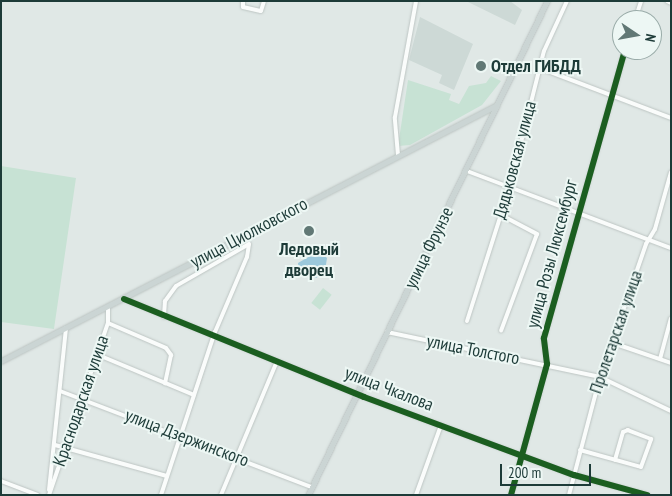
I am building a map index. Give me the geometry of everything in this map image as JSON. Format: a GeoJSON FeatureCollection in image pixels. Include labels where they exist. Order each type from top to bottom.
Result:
{"type":"FeatureCollection","features":[{"type":"Feature","properties":{"kind":"main road","name":"улица Фрунзе"},"geometry":{"type":"LineString","coordinates":[[308,495],[467,171],[547,1]]}},
{"type":"Feature","properties":{"kind":"main road","name":"улица Циолковского"},"geometry":{"type":"LineString","coordinates":[[1,361],[497,105]]}},
{"type":"Feature","properties":{"kind":"main road"},"geometry":{"type":"LineString","coordinates":[[483,112],[488,117],[487,128]]}},
{"type":"Feature","properties":{"kind":"street"},"geometry":{"type":"LineString","coordinates":[[243,1],[243,6],[262,11],[264,1]]}},
{"type":"Feature","properties":{"kind":"street"},"geometry":{"type":"LineString","coordinates":[[398,155],[395,117],[416,1]]}},
{"type":"Feature","properties":{"kind":"street","name":"Дядьковская улица"},"geometry":{"type":"LineString","coordinates":[[467,321],[510,186],[540,68],[567,1]]}},
{"type":"Feature","properties":{"kind":"street"},"geometry":{"type":"LineString","coordinates":[[667,1],[671,3]]}},
{"type":"Feature","properties":{"kind":"street","name":"улица Розы Люксембург"},"geometry":{"type":"LineString","coordinates":[[511,495],[547,364],[544,338],[622,60]]}},
{"type":"Feature","properties":{"kind":"street"},"geometry":{"type":"LineString","coordinates":[[540,68],[671,118]]}},
{"type":"Feature","properties":{"kind":"street"},"geometry":{"type":"LineString","coordinates":[[467,171],[671,248]]}},
{"type":"Feature","properties":{"kind":"street","name":"Пролетарская улица"},"geometry":{"type":"LineString","coordinates":[[569,495],[600,377],[671,172]]}},
{"type":"Feature","properties":{"kind":"street"},"geometry":{"type":"LineString","coordinates":[[501,215],[537,234],[501,331]]}},
{"type":"Feature","properties":{"kind":"street"},"geometry":{"type":"LineString","coordinates":[[161,495],[214,336],[247,257],[249,244],[176,286],[166,301],[164,318]]}},
{"type":"Feature","properties":{"kind":"street","name":"улица Чкалова"},"geometry":{"type":"LineString","coordinates":[[124,299],[164,318],[440,426],[574,475],[633,493],[647,495]]}},
{"type":"Feature","properties":{"kind":"street","name":"Краснодарская улица"},"geometry":{"type":"LineString","coordinates":[[49,495],[80,398],[108,323],[108,307]]}},
{"type":"Feature","properties":{"kind":"street"},"geometry":{"type":"LineString","coordinates":[[660,359],[671,318]]}},
{"type":"Feature","properties":{"kind":"street"},"geometry":{"type":"LineString","coordinates":[[108,323],[166,348],[171,355],[164,383]]}},
{"type":"Feature","properties":{"kind":"street","name":"Краснодарская улица"},"geometry":{"type":"LineString","coordinates":[[49,495],[66,328]]}},
{"type":"Feature","properties":{"kind":"street","name":"улица Толстого"},"geometry":{"type":"LineString","coordinates":[[388,332],[547,364],[600,377],[671,411]]}},
{"type":"Feature","properties":{"kind":"street"},"geometry":{"type":"LineString","coordinates":[[613,342],[671,363]]}},
{"type":"Feature","properties":{"kind":"street"},"geometry":{"type":"LineString","coordinates":[[96,354],[194,395]]}},
{"type":"Feature","properties":{"kind":"street"},"geometry":{"type":"LineString","coordinates":[[221,495],[276,361]]}},
{"type":"Feature","properties":{"kind":"street","name":"улица Дзержинского"},"geometry":{"type":"LineString","coordinates":[[60,391],[180,435],[312,487]]}},
{"type":"Feature","properties":{"kind":"street"},"geometry":{"type":"LineString","coordinates":[[416,495],[440,426]]}},
{"type":"Feature","properties":{"kind":"street"},"geometry":{"type":"LineString","coordinates":[[580,450],[615,460],[640,467],[651,439],[628,430],[623,432],[615,460]]}},
{"type":"Feature","properties":{"kind":"street"},"geometry":{"type":"LineString","coordinates":[[55,445],[167,476]]}},
{"type":"Feature","properties":{"kind":"street"},"geometry":{"type":"LineString","coordinates":[[1,481],[37,495]]}},
{"type":"Feature","properties":{"kind":"street"},"geometry":{"type":"LineString","coordinates":[[22,495],[24,490]]}},
{"type":"Feature","properties":{"kind":"shaded area"},"geometry":{"type":"Polygon","coordinates":[[[466,1],[510,1],[522,10],[515,25],[466,1]]]}},
{"type":"Feature","properties":{"kind":"shaded area"},"geometry":{"type":"Polygon","coordinates":[[[420,17],[473,44],[454,90],[439,83],[442,75],[409,60],[420,17]]]}},
{"type":"Feature","properties":{"kind":"green space"},"geometry":{"type":"Polygon","coordinates":[[[491,76],[501,81],[482,105],[410,145],[398,146],[408,80],[451,94],[449,100],[459,104],[469,86],[486,83],[491,76]]]}},
{"type":"Feature","properties":{"kind":"green space"},"geometry":{"type":"Polygon","coordinates":[[[1,166],[76,178],[54,329],[1,322],[1,166]]]}},
{"type":"Feature","properties":{"kind":"green space"},"geometry":{"type":"Polygon","coordinates":[[[323,288],[332,295],[320,310],[311,303],[323,288]]]}},
{"type":"Feature","properties":{"kind":"water"},"geometry":{"type":"Polygon","coordinates":[[[319,251],[327,258],[325,271],[316,278],[306,277],[299,270],[298,263],[319,251]]]}},
{"type":"Feature","properties":{"kind":"cycle path"},"geometry":{"type":"LineString","coordinates":[[511,495],[547,364],[544,338],[622,60]]}},
{"type":"Feature","properties":{"kind":"cycle path"},"geometry":{"type":"LineString","coordinates":[[124,299],[364,397],[574,475],[647,495]]}},
{"type":"Feature","properties":{"kind":"place","name":"Отдел ГИБДД"},"geometry":{"type":"Point","coordinates":[481,66]}},
{"type":"Feature","properties":{"kind":"place","name":"Ледовый дворец"},"geometry":{"type":"Point","coordinates":[309,231]}}]}
